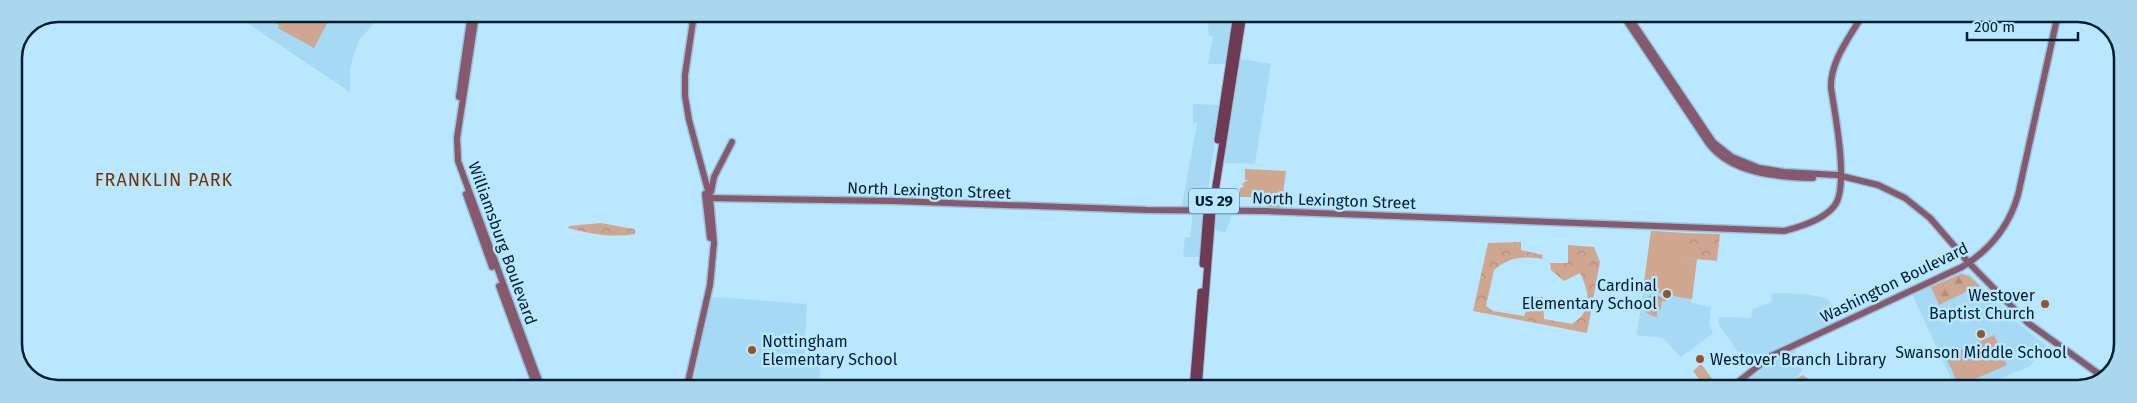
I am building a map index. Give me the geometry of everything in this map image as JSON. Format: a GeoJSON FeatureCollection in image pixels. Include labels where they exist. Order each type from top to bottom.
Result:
{"type":"FeatureCollection","features":[{"type":"Feature","properties":{"kind":"main road","name":"US 29"},"geometry":{"type":"LineString","coordinates":[[1194,380],[1210,211],[1236,23]]}},
{"type":"Feature","properties":{"kind":"main road","name":"US 29"},"geometry":{"type":"LineString","coordinates":[[1199,380],[1210,211],[1241,23]]}},
{"type":"Feature","properties":{"kind":"street","name":"Williamsburg Boulevard"},"geometry":{"type":"LineString","coordinates":[[470,23],[453,138],[454,158],[534,380]]}},
{"type":"Feature","properties":{"kind":"street","name":"Williamsburg Boulevard"},"geometry":{"type":"LineString","coordinates":[[475,23],[457,138],[458,161],[539,380]]}},
{"type":"Feature","properties":{"kind":"street"},"geometry":{"type":"LineString","coordinates":[[689,23],[681,96],[686,121],[700,166]]}},
{"type":"Feature","properties":{"kind":"street"},"geometry":{"type":"LineString","coordinates":[[688,380],[708,292],[710,242],[708,198],[685,96],[685,75],[693,23]]}},
{"type":"Feature","properties":{"kind":"street"},"geometry":{"type":"LineString","coordinates":[[1628,23],[1709,144],[1719,155],[1746,168],[1771,174],[1813,178],[1842,177]]}},
{"type":"Feature","properties":{"kind":"street"},"geometry":{"type":"LineString","coordinates":[[1633,23],[1713,142],[1723,152],[1736,160],[1759,168],[1842,177],[1878,185],[1905,198],[1930,218],[1986,285],[2014,315],[2038,336],[2095,376]]}},
{"type":"Feature","properties":{"kind":"street"},"geometry":{"type":"LineString","coordinates":[[1842,177],[1831,88],[1832,75],[1838,58],[1858,23]]}},
{"type":"Feature","properties":{"kind":"street","name":"Washington Boulevard"},"geometry":{"type":"LineString","coordinates":[[1740,380],[1771,356],[1969,263],[1985,250],[2000,233],[2015,203],[2056,23]]}},
{"type":"Feature","properties":{"kind":"street"},"geometry":{"type":"LineString","coordinates":[[708,198],[714,177],[732,142]]}},
{"type":"Feature","properties":{"kind":"street","name":"North Lexington Street"},"geometry":{"type":"LineString","coordinates":[[708,198],[887,201],[1004,206],[1334,214],[1773,232],[1797,228],[1826,213],[1835,206],[1841,192],[1842,177]]}},
{"type":"Feature","properties":{"kind":"street"},"geometry":{"type":"LineString","coordinates":[[1969,263],[2028,323],[2099,374]]}},
{"type":"Feature","properties":{"kind":"shaded area"},"geometry":{"type":"Polygon","coordinates":[[[247,23],[374,23],[360,39],[354,53],[350,69],[350,92],[247,23]]]}},
{"type":"Feature","properties":{"kind":"shaded area"},"geometry":{"type":"Polygon","coordinates":[[[1208,23],[1232,23],[1226,64],[1208,64],[1213,36],[1209,36],[1208,23]]]}},
{"type":"Feature","properties":{"kind":"shaded area"},"geometry":{"type":"Polygon","coordinates":[[[1240,59],[1271,64],[1255,164],[1224,163],[1240,59]]]}},
{"type":"Feature","properties":{"kind":"shaded area"},"geometry":{"type":"Polygon","coordinates":[[[1193,104],[1220,105],[1205,210],[1201,257],[1183,257],[1185,237],[1190,237],[1193,212],[1181,211],[1197,123],[1193,123],[1193,104]]]}},
{"type":"Feature","properties":{"kind":"shaded area"},"geometry":{"type":"Polygon","coordinates":[[[1215,212],[1233,213],[1225,233],[1214,229],[1215,212]]]}},
{"type":"Feature","properties":{"kind":"shaded area","name":"Cardinal Elementary School"},"geometry":{"type":"Polygon","coordinates":[[[1651,231],[1685,233],[1685,258],[1697,259],[1691,303],[1711,307],[1709,324],[1713,333],[1681,357],[1663,338],[1637,335],[1651,231]]]}},
{"type":"Feature","properties":{"kind":"shaded area","name":"Swanson Middle School"},"geometry":{"type":"Polygon","coordinates":[[[1960,272],[1970,274],[2014,320],[2046,345],[2030,366],[1996,380],[1952,380],[1912,294],[1960,272]]]}},
{"type":"Feature","properties":{"kind":"shaded area"},"geometry":{"type":"Polygon","coordinates":[[[1772,293],[1804,294],[1826,298],[1837,317],[1832,322],[1768,352],[1748,366],[1719,325],[1718,317],[1751,318],[1753,309],[1771,302],[1772,293]]]}},
{"type":"Feature","properties":{"kind":"shaded area","name":"Nottingham Elementary School"},"geometry":{"type":"Polygon","coordinates":[[[714,297],[807,304],[804,362],[820,364],[820,380],[694,380],[710,301],[714,297]]]}},
{"type":"Feature","properties":{"kind":"shaded area"},"geometry":{"type":"Polygon","coordinates":[[[1795,349],[1803,369],[1795,380],[1749,380],[1776,359],[1795,349]]]}},
{"type":"Feature","properties":{"kind":"green space"},"geometry":{"type":"Polygon","coordinates":[[[275,23],[327,23],[314,48],[278,28],[279,25],[275,23]]]}},
{"type":"Feature","properties":{"kind":"green space"},"geometry":{"type":"Polygon","coordinates":[[[1245,169],[1286,171],[1281,209],[1268,209],[1261,197],[1240,197],[1240,188],[1244,187],[1242,184],[1248,180],[1245,180],[1245,169]]]}},
{"type":"Feature","properties":{"kind":"green space"},"geometry":{"type":"Polygon","coordinates":[[[601,223],[633,229],[635,234],[601,235],[568,228],[569,226],[601,223]]]}},
{"type":"Feature","properties":{"kind":"green space"},"geometry":{"type":"Polygon","coordinates":[[[1651,231],[1685,233],[1685,258],[1697,259],[1692,299],[1643,290],[1651,231]]]}},
{"type":"Feature","properties":{"kind":"green space"},"geometry":{"type":"Polygon","coordinates":[[[1685,233],[1720,234],[1717,261],[1685,258],[1685,233]]]}},
{"type":"Feature","properties":{"kind":"green space"},"geometry":{"type":"Polygon","coordinates":[[[1521,242],[1521,250],[1543,255],[1542,259],[1516,258],[1505,262],[1494,270],[1486,306],[1493,311],[1524,316],[1532,298],[1543,297],[1544,319],[1572,324],[1584,313],[1588,301],[1586,288],[1580,273],[1564,281],[1551,270],[1550,263],[1568,263],[1568,245],[1594,247],[1600,262],[1587,333],[1473,311],[1488,243],[1521,242]]]}},
{"type":"Feature","properties":{"kind":"green space"},"geometry":{"type":"Polygon","coordinates":[[[1961,274],[1969,276],[1983,289],[1977,293],[1966,292],[1939,305],[1931,287],[1961,274]]]}},
{"type":"Feature","properties":{"kind":"green space"},"geometry":{"type":"Polygon","coordinates":[[[1653,294],[1666,299],[1666,301],[1662,301],[1657,317],[1648,314],[1644,310],[1644,300],[1653,294]]]}},
{"type":"Feature","properties":{"kind":"green space"},"geometry":{"type":"Polygon","coordinates":[[[1994,335],[2007,365],[1973,380],[1956,380],[1946,357],[1994,335]]]}},
{"type":"Feature","properties":{"kind":"green space"},"geometry":{"type":"Polygon","coordinates":[[[1701,364],[1713,380],[1700,380],[1693,371],[1701,364]]]}},
{"type":"Feature","properties":{"kind":"green space"},"geometry":{"type":"Polygon","coordinates":[[[1803,375],[1809,380],[1794,380],[1803,375]]]}},
{"type":"Feature","properties":{"kind":"place","name":"Cardinal Elementary School"},"geometry":{"type":"Point","coordinates":[1667,294]}},
{"type":"Feature","properties":{"kind":"place","name":"Westover Baptist Church"},"geometry":{"type":"Point","coordinates":[2045,304]}},
{"type":"Feature","properties":{"kind":"place","name":"Swanson Middle School"},"geometry":{"type":"Point","coordinates":[1981,334]}},
{"type":"Feature","properties":{"kind":"place","name":"Nottingham Elementary School"},"geometry":{"type":"Point","coordinates":[752,350]}},
{"type":"Feature","properties":{"kind":"place","name":"Westover Branch Library"},"geometry":{"type":"Point","coordinates":[1700,359]}},
{"type":"Feature","properties":{"kind":"district","name":"FRANKLIN PARK"},"geometry":{"type":"Point","coordinates":[164,180]}}]}
